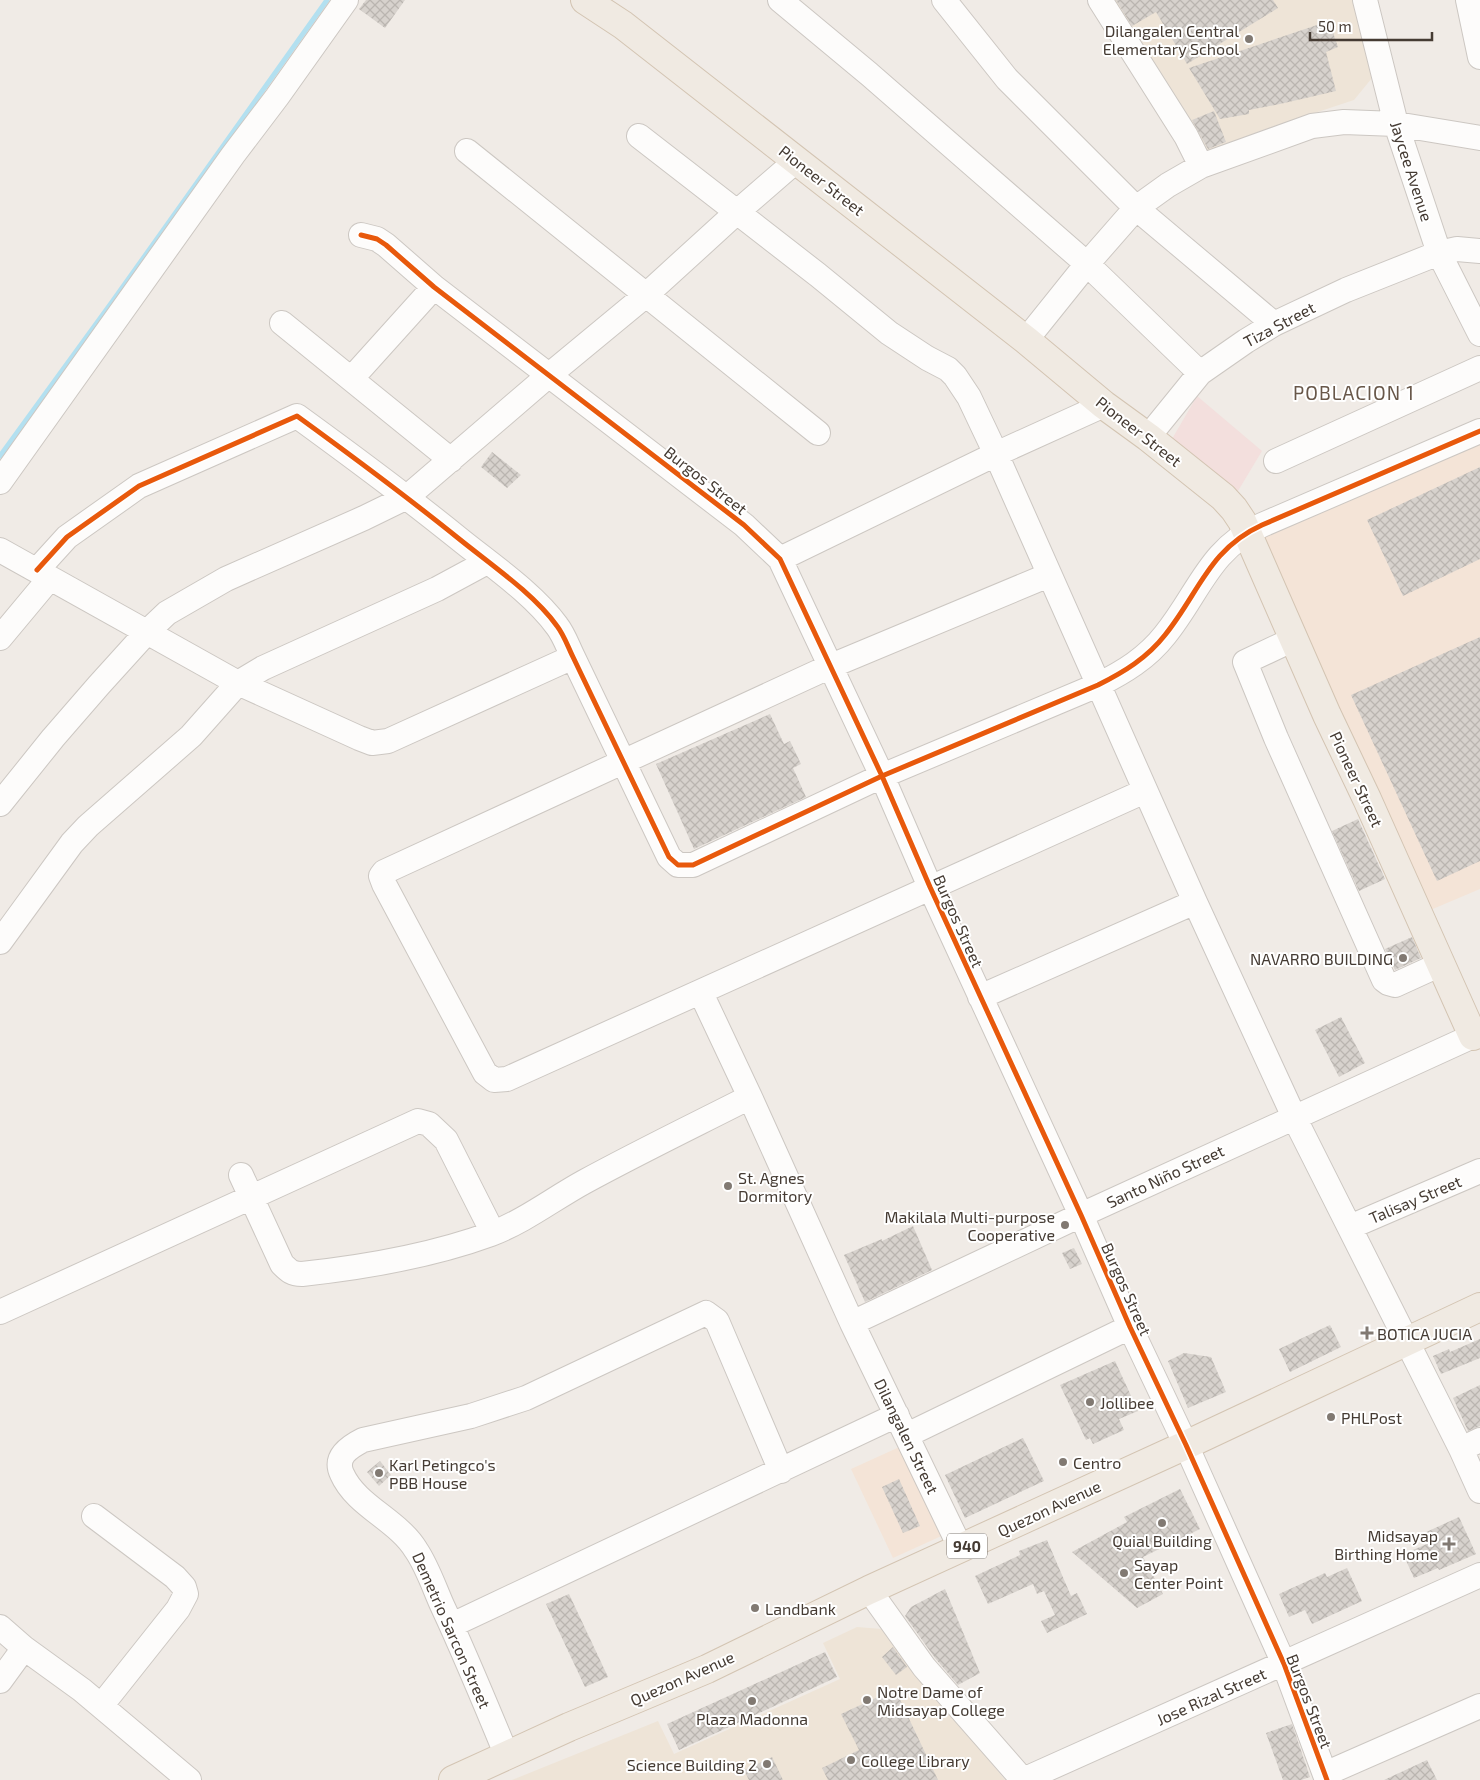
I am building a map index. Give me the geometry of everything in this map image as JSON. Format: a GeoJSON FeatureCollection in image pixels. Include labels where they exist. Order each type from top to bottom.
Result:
{"type":"FeatureCollection","features":[{"type":"Feature","properties":{"kind":"main road","name":"Pioneer Street"},"geometry":{"type":"LineString","coordinates":[[585,0],[623,25],[1026,340],[1104,405],[1148,436],[1223,497],[1234,509],[1242,520],[1440,964],[1476,1034]]}},
{"type":"Feature","properties":{"kind":"main road","name":"Quezon Avenue"},"geometry":{"type":"LineString","coordinates":[[453,1780],[569,1727],[706,1669],[870,1590],[1480,1307]]}},
{"type":"Feature","properties":{"kind":"street"},"geometry":{"type":"LineString","coordinates":[[0,482],[346,0]]}},
{"type":"Feature","properties":{"kind":"street"},"geometry":{"type":"LineString","coordinates":[[780,0],[869,74],[1087,264],[1200,374]]}},
{"type":"Feature","properties":{"kind":"street"},"geometry":{"type":"LineString","coordinates":[[944,0],[1007,79],[1136,208],[1274,324]]}},
{"type":"Feature","properties":{"kind":"street"},"geometry":{"type":"LineString","coordinates":[[1100,0],[1186,136],[1201,166]]}},
{"type":"Feature","properties":{"kind":"street","name":"Jaycee Avenue"},"geometry":{"type":"LineString","coordinates":[[1365,0],[1396,124],[1439,253],[1480,334]]}},
{"type":"Feature","properties":{"kind":"street"},"geometry":{"type":"LineString","coordinates":[[1468,0],[1480,57]]}},
{"type":"Feature","properties":{"kind":"street"},"geometry":{"type":"LineString","coordinates":[[1026,340],[1087,264],[1136,208],[1168,185],[1201,166],[1312,126],[1344,122],[1396,124],[1480,138]]}},
{"type":"Feature","properties":{"kind":"street"},"geometry":{"type":"LineString","coordinates":[[639,136],[889,333],[927,358],[941,364],[955,376],[969,396],[1194,902],[1294,1117],[1406,1341],[1470,1445],[1480,1491]]}},
{"type":"Feature","properties":{"kind":"street"},"geometry":{"type":"LineString","coordinates":[[467,152],[818,432]]}},
{"type":"Feature","properties":{"kind":"street"},"geometry":{"type":"LineString","coordinates":[[0,804],[59,730],[147,632],[167,613],[226,579],[408,497],[548,376],[646,295],[796,160]]}},
{"type":"Feature","properties":{"kind":"street","name":"Burgos Street"},"geometry":{"type":"LineString","coordinates":[[361,235],[377,239],[386,245],[434,287],[730,514],[780,559],[882,776],[930,887],[1081,1215],[1130,1327],[1186,1445],[1284,1664],[1326,1777]]}},
{"type":"Feature","properties":{"kind":"street","name":"Tiza Street"},"geometry":{"type":"LineString","coordinates":[[1148,436],[1200,374],[1246,341],[1274,324],[1346,290],[1439,253],[1458,249],[1480,251]]}},
{"type":"Feature","properties":{"kind":"street"},"geometry":{"type":"LineString","coordinates":[[352,378],[434,287]]}},
{"type":"Feature","properties":{"kind":"street"},"geometry":{"type":"LineString","coordinates":[[282,323],[451,460]]}},
{"type":"Feature","properties":{"kind":"street"},"geometry":{"type":"LineString","coordinates":[[1276,462],[1480,368]]}},
{"type":"Feature","properties":{"kind":"street"},"geometry":{"type":"LineString","coordinates":[[780,559],[996,454],[1104,405]]}},
{"type":"Feature","properties":{"kind":"street"},"geometry":{"type":"LineString","coordinates":[[0,638],[67,537],[139,486],[297,416],[408,497],[533,600],[548,615],[559,628],[669,857],[678,865],[692,865],[882,776],[1098,685],[1134,666],[1166,635],[1216,559],[1226,548],[1247,532],[1480,430]]}},
{"type":"Feature","properties":{"kind":"street"},"geometry":{"type":"LineString","coordinates":[[0,550],[238,683],[359,738],[372,742],[388,742],[573,657]]}},
{"type":"Feature","properties":{"kind":"street"},"geometry":{"type":"LineString","coordinates":[[0,942],[72,843],[88,826],[203,724],[238,683],[263,668],[437,589],[487,562]]}},
{"type":"Feature","properties":{"kind":"street"},"geometry":{"type":"LineString","coordinates":[[1049,575],[830,666],[384,872],[381,876],[384,884],[485,1073],[494,1080],[507,1079],[1145,791]]}},
{"type":"Feature","properties":{"kind":"street"},"geometry":{"type":"LineString","coordinates":[[1294,639],[1245,662],[1276,738],[1384,980],[1395,985],[1440,964]]}},
{"type":"Feature","properties":{"kind":"street"},"geometry":{"type":"LineString","coordinates":[[980,997],[1194,902]]}},
{"type":"Feature","properties":{"kind":"street","name":"Dilangalen Street"},"geometry":{"type":"LineString","coordinates":[[701,993],[852,1323],[961,1548]]}},
{"type":"Feature","properties":{"kind":"street","name":"Santo Niño Street"},"geometry":{"type":"LineString","coordinates":[[852,1323],[1081,1215],[1476,1034]]}},
{"type":"Feature","properties":{"kind":"street"},"geometry":{"type":"LineString","coordinates":[[241,1175],[282,1264],[293,1274],[362,1267],[450,1248],[493,1233],[517,1222],[584,1182],[750,1097]]}},
{"type":"Feature","properties":{"kind":"street"},"geometry":{"type":"LineString","coordinates":[[0,1312],[418,1121],[429,1124],[446,1140],[493,1233]]}},
{"type":"Feature","properties":{"kind":"street","name":"Talisay Street"},"geometry":{"type":"LineString","coordinates":[[1350,1228],[1480,1171]]}},
{"type":"Feature","properties":{"kind":"street","name":"Demetrio Sarcon Street"},"geometry":{"type":"LineString","coordinates":[[508,1756],[452,1625],[417,1551],[402,1533],[350,1488],[341,1473],[340,1463],[342,1455],[347,1449],[363,1440],[471,1416],[526,1398],[706,1313],[718,1322],[782,1471]]}},
{"type":"Feature","properties":{"kind":"street"},"geometry":{"type":"LineString","coordinates":[[452,1625],[782,1471],[902,1425],[1130,1327]]}},
{"type":"Feature","properties":{"kind":"street"},"geometry":{"type":"LineString","coordinates":[[94,1516],[175,1577],[184,1587],[186,1594],[178,1609],[101,1706]]}},
{"type":"Feature","properties":{"kind":"street","name":"Jose Rizal Street"},"geometry":{"type":"LineString","coordinates":[[1023,1780],[1480,1575]]}},
{"type":"Feature","properties":{"kind":"street"},"geometry":{"type":"LineString","coordinates":[[870,1590],[924,1667],[1023,1780]]}},
{"type":"Feature","properties":{"kind":"street"},"geometry":{"type":"LineString","coordinates":[[0,1626],[24,1648],[82,1690],[189,1780]]}},
{"type":"Feature","properties":{"kind":"street"},"geometry":{"type":"LineString","coordinates":[[0,1681],[24,1648]]}},
{"type":"Feature","properties":{"kind":"street"},"geometry":{"type":"LineString","coordinates":[[1326,1777],[1480,1706]]}},
{"type":"Feature","properties":{"kind":"shaded area","name":"Dilangalen Central Elementary School"},"geometry":{"type":"Polygon","coordinates":[[[1112,0],[1353,0],[1372,78],[1354,100],[1260,131],[1204,155],[1112,0]]]}},
{"type":"Feature","properties":{"kind":"shaded area"},"geometry":{"type":"Polygon","coordinates":[[[1197,396],[1262,451],[1238,491],[1172,439],[1197,396]]]}},
{"type":"Feature","properties":{"kind":"shaded area"},"geometry":{"type":"Polygon","coordinates":[[[1480,442],[1480,889],[1428,911],[1258,535],[1480,442]]]}},
{"type":"Feature","properties":{"kind":"shaded area"},"geometry":{"type":"Polygon","coordinates":[[[906,1444],[948,1533],[893,1558],[851,1469],[906,1444]]]}},
{"type":"Feature","properties":{"kind":"shaded area","name":"Notre Dame of Midsayap College"},"geometry":{"type":"Polygon","coordinates":[[[857,1627],[882,1629],[1005,1780],[512,1780],[658,1721],[674,1754],[840,1679],[823,1643],[857,1627]]]}},
{"type":"Feature","properties":{"kind":"building"},"geometry":{"type":"Polygon","coordinates":[[[366,0],[405,0],[385,28],[359,9],[366,0]]]}},
{"type":"Feature","properties":{"kind":"building"},"geometry":{"type":"Polygon","coordinates":[[[1116,0],[1273,0],[1278,8],[1187,64],[1156,12],[1132,26],[1116,0]]]}},
{"type":"Feature","properties":{"kind":"building"},"geometry":{"type":"Polygon","coordinates":[[[1329,21],[1338,47],[1326,52],[1336,91],[1249,110],[1249,114],[1220,119],[1189,68],[1329,21]]]}},
{"type":"Feature","properties":{"kind":"building"},"geometry":{"type":"Polygon","coordinates":[[[1214,111],[1226,142],[1208,149],[1192,120],[1214,111]]]}},
{"type":"Feature","properties":{"kind":"building"},"geometry":{"type":"Polygon","coordinates":[[[492,452],[521,475],[507,488],[481,467],[492,452]]]}},
{"type":"Feature","properties":{"kind":"building"},"geometry":{"type":"Polygon","coordinates":[[[1480,467],[1480,559],[1403,596],[1367,520],[1480,467]]]}},
{"type":"Feature","properties":{"kind":"building"},"geometry":{"type":"Polygon","coordinates":[[[1480,637],[1480,861],[1437,881],[1351,695],[1480,637]]]}},
{"type":"Feature","properties":{"kind":"building"},"geometry":{"type":"Polygon","coordinates":[[[770,714],[784,744],[790,741],[801,764],[793,768],[806,797],[694,849],[656,764],[770,714]]]}},
{"type":"Feature","properties":{"kind":"building"},"geometry":{"type":"Polygon","coordinates":[[[1358,819],[1385,879],[1359,891],[1332,831],[1358,819]]]}},
{"type":"Feature","properties":{"kind":"building"},"geometry":{"type":"Polygon","coordinates":[[[1412,937],[1421,958],[1395,970],[1385,949],[1412,937]]]}},
{"type":"Feature","properties":{"kind":"building"},"geometry":{"type":"Polygon","coordinates":[[[1341,1017],[1365,1063],[1339,1077],[1315,1030],[1341,1017]]]}},
{"type":"Feature","properties":{"kind":"building"},"geometry":{"type":"Polygon","coordinates":[[[913,1226],[932,1270],[865,1302],[844,1255],[882,1239],[882,1241],[913,1226]]]}},
{"type":"Feature","properties":{"kind":"building"},"geometry":{"type":"Polygon","coordinates":[[[1074,1248],[1082,1264],[1070,1269],[1062,1253],[1074,1248]]]}},
{"type":"Feature","properties":{"kind":"building"},"geometry":{"type":"Polygon","coordinates":[[[1330,1325],[1341,1347],[1290,1372],[1279,1349],[1330,1325]]]}},
{"type":"Feature","properties":{"kind":"building"},"geometry":{"type":"Polygon","coordinates":[[[1480,1339],[1480,1358],[1441,1374],[1433,1356],[1449,1349],[1450,1352],[1480,1339]]]}},
{"type":"Feature","properties":{"kind":"building"},"geometry":{"type":"Polygon","coordinates":[[[1184,1353],[1211,1357],[1226,1392],[1188,1408],[1168,1361],[1184,1353]]]}},
{"type":"Feature","properties":{"kind":"building","name":"Jollibee"},"geometry":{"type":"Polygon","coordinates":[[[1115,1361],[1138,1411],[1119,1419],[1124,1430],[1093,1444],[1090,1438],[1086,1440],[1060,1385],[1115,1361]]]}},
{"type":"Feature","properties":{"kind":"building"},"geometry":{"type":"Polygon","coordinates":[[[1480,1385],[1480,1426],[1468,1431],[1453,1398],[1480,1385]]]}},
{"type":"Feature","properties":{"kind":"building"},"geometry":{"type":"Polygon","coordinates":[[[1023,1438],[1044,1481],[965,1518],[945,1475],[1023,1438]]]}},
{"type":"Feature","properties":{"kind":"building","name":"Karl Petingco's PBB House"},"geometry":{"type":"Polygon","coordinates":[[[380,1461],[391,1475],[379,1486],[367,1472],[380,1461]]]}},
{"type":"Feature","properties":{"kind":"building"},"geometry":{"type":"Polygon","coordinates":[[[899,1479],[920,1526],[903,1533],[882,1487],[899,1479]]]}},
{"type":"Feature","properties":{"kind":"building"},"geometry":{"type":"Polygon","coordinates":[[[1180,1489],[1200,1529],[1143,1557],[1163,1594],[1137,1608],[1072,1552],[1127,1522],[1124,1517],[1180,1489]]]}},
{"type":"Feature","properties":{"kind":"building","name":"Midsayap Birthing Home"},"geometry":{"type":"Polygon","coordinates":[[[1459,1517],[1476,1554],[1439,1570],[1438,1568],[1414,1578],[1403,1554],[1427,1544],[1422,1534],[1459,1517]]]}},
{"type":"Feature","properties":{"kind":"building"},"geometry":{"type":"Polygon","coordinates":[[[1047,1540],[1071,1596],[1077,1593],[1087,1614],[1047,1633],[1041,1621],[1055,1615],[1044,1591],[1037,1594],[1033,1584],[988,1604],[975,1576],[1020,1555],[1019,1551],[1047,1540]]]}},
{"type":"Feature","properties":{"kind":"building"},"geometry":{"type":"Polygon","coordinates":[[[1347,1568],[1362,1601],[1312,1624],[1305,1610],[1289,1617],[1279,1594],[1325,1573],[1327,1577],[1347,1568]]]}},
{"type":"Feature","properties":{"kind":"building"},"geometry":{"type":"Polygon","coordinates":[[[945,1589],[980,1673],[958,1685],[935,1658],[905,1616],[911,1607],[945,1589]]]}},
{"type":"Feature","properties":{"kind":"building"},"geometry":{"type":"Polygon","coordinates":[[[569,1594],[608,1677],[585,1687],[546,1604],[569,1594]]]}},
{"type":"Feature","properties":{"kind":"building"},"geometry":{"type":"Polygon","coordinates":[[[893,1647],[907,1667],[896,1675],[882,1657],[893,1647]]]}},
{"type":"Feature","properties":{"kind":"building","name":"Plaza Madonna"},"geometry":{"type":"Polygon","coordinates":[[[825,1652],[837,1677],[679,1750],[667,1724],[825,1652]]]}},
{"type":"Feature","properties":{"kind":"building"},"geometry":{"type":"Polygon","coordinates":[[[895,1689],[938,1780],[828,1780],[822,1768],[859,1750],[841,1714],[895,1689]]]}},
{"type":"Feature","properties":{"kind":"building"},"geometry":{"type":"Polygon","coordinates":[[[1292,1724],[1310,1777],[1301,1780],[1283,1780],[1266,1733],[1292,1724]]]}},
{"type":"Feature","properties":{"kind":"building","name":"Science Building 2"},"geometry":{"type":"Polygon","coordinates":[[[772,1757],[783,1780],[749,1780],[744,1770],[772,1757]]]}},
{"type":"Feature","properties":{"kind":"building"},"geometry":{"type":"Polygon","coordinates":[[[1427,1760],[1437,1780],[1384,1780],[1427,1760]]]}},
{"type":"Feature","properties":{"kind":"waterway"},"geometry":{"type":"LineString","coordinates":[[0,456],[327,0]]}},
{"type":"Feature","properties":{"kind":"cycle path"},"geometry":{"type":"LineString","coordinates":[[361,235],[377,239],[386,245],[434,287],[744,525],[780,559],[882,776],[930,887],[1081,1215],[1130,1327],[1186,1445],[1284,1664],[1327,1780]]}},
{"type":"Feature","properties":{"kind":"cycle path"},"geometry":{"type":"LineString","coordinates":[[37,570],[67,537],[139,486],[297,416],[399,491],[524,591],[547,614],[564,637],[669,857],[678,865],[693,865],[882,776],[1098,685],[1117,675],[1151,651],[1177,619],[1217,559],[1229,546],[1244,535],[1262,525],[1480,431]]}},
{"type":"Feature","properties":{"kind":"place","name":"Dilangalen Central Elementary School"},"geometry":{"type":"Point","coordinates":[1249,39]}},
{"type":"Feature","properties":{"kind":"place","name":"NAVARRO BUILDING"},"geometry":{"type":"Point","coordinates":[1403,958]}},
{"type":"Feature","properties":{"kind":"place","name":"St. Agnes Dormitory"},"geometry":{"type":"Point","coordinates":[728,1186]}},
{"type":"Feature","properties":{"kind":"place","name":"Makilala Multi-purpose Cooperative"},"geometry":{"type":"Point","coordinates":[1065,1225]}},
{"type":"Feature","properties":{"kind":"place","name":"BOTICA JUCIA"},"geometry":{"type":"Point","coordinates":[1367,1333]}},
{"type":"Feature","properties":{"kind":"place","name":"Jollibee"},"geometry":{"type":"Point","coordinates":[1090,1402]}},
{"type":"Feature","properties":{"kind":"place","name":"PHLPost"},"geometry":{"type":"Point","coordinates":[1331,1417]}},
{"type":"Feature","properties":{"kind":"place","name":"Centro"},"geometry":{"type":"Point","coordinates":[1063,1462]}},
{"type":"Feature","properties":{"kind":"place","name":"Karl Petingco's PBB House"},"geometry":{"type":"Point","coordinates":[379,1473]}},
{"type":"Feature","properties":{"kind":"place","name":"Quial Building"},"geometry":{"type":"Point","coordinates":[1162,1523]}},
{"type":"Feature","properties":{"kind":"place","name":"Midsayap Birthing Home"},"geometry":{"type":"Point","coordinates":[1449,1544]}},
{"type":"Feature","properties":{"kind":"place","name":"Sayap Center Point"},"geometry":{"type":"Point","coordinates":[1124,1573]}},
{"type":"Feature","properties":{"kind":"place","name":"Landbank"},"geometry":{"type":"Point","coordinates":[755,1608]}},
{"type":"Feature","properties":{"kind":"place","name":"Notre Dame of Midsayap College"},"geometry":{"type":"Point","coordinates":[867,1700]}},
{"type":"Feature","properties":{"kind":"place","name":"Plaza Madonna"},"geometry":{"type":"Point","coordinates":[752,1701]}},
{"type":"Feature","properties":{"kind":"place","name":"College Library"},"geometry":{"type":"Point","coordinates":[851,1760]}},
{"type":"Feature","properties":{"kind":"place","name":"Science Building 2"},"geometry":{"type":"Point","coordinates":[767,1764]}},
{"type":"Feature","properties":{"kind":"district","name":"POBLACION 1"},"geometry":{"type":"Point","coordinates":[1354,392]}}]}
